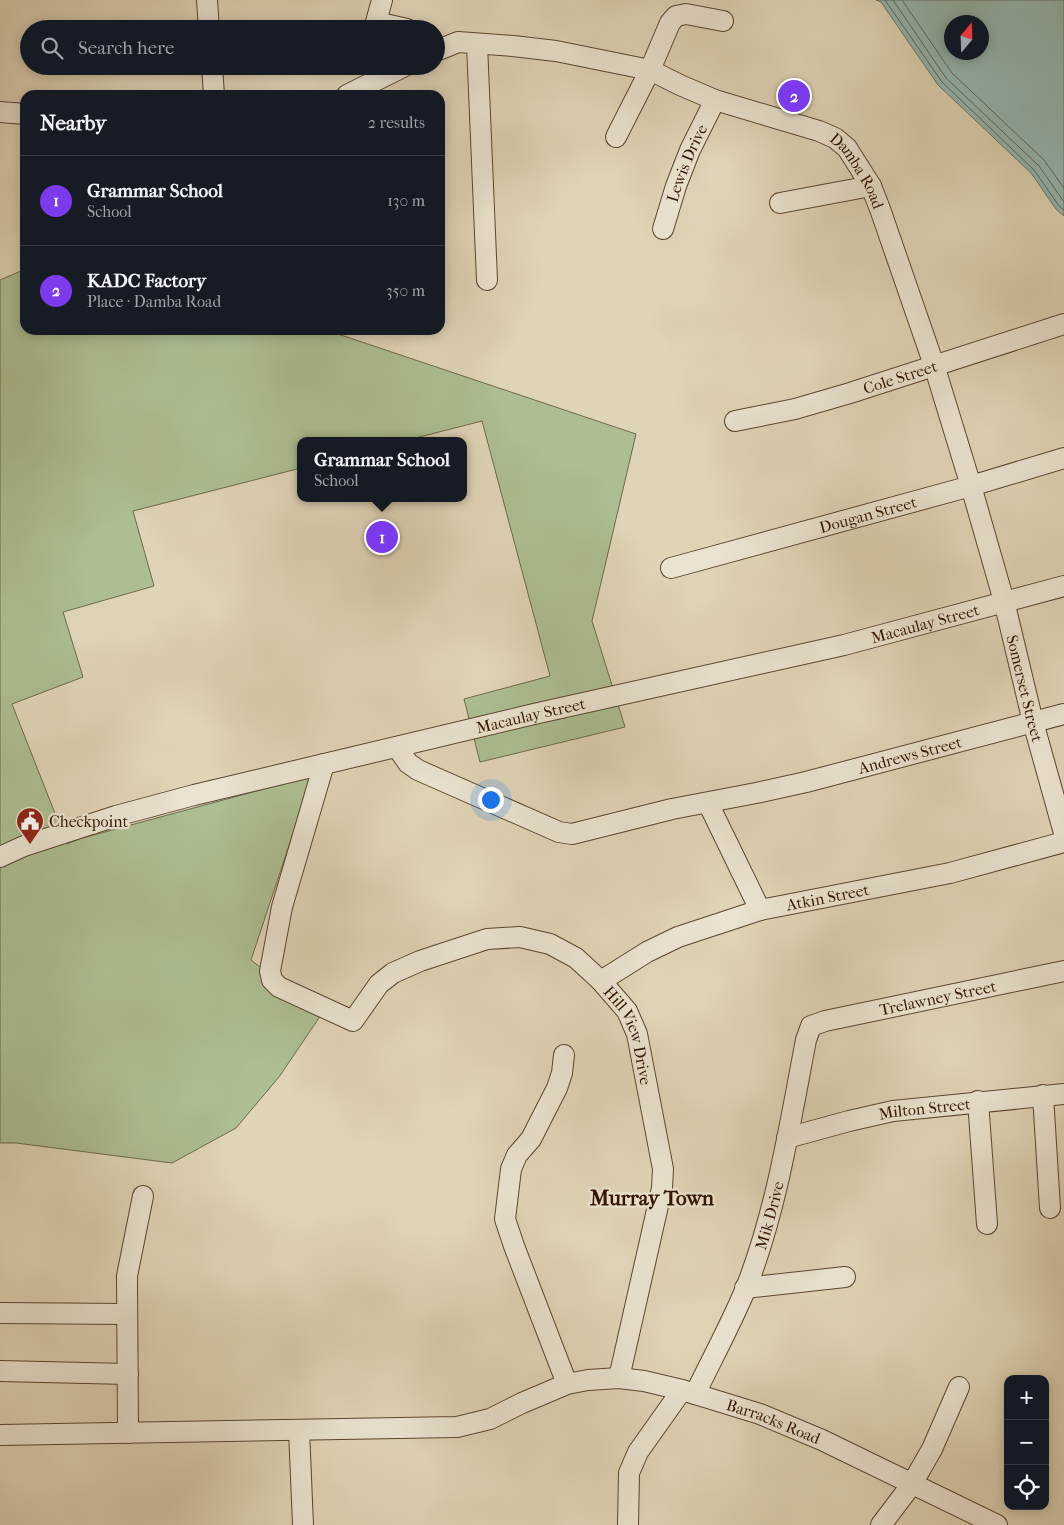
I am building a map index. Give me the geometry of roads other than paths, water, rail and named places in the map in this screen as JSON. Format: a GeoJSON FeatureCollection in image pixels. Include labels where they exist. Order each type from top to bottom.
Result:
{"type":"FeatureCollection","features":[{"type":"Feature","properties":{"kind":"street"},"geometry":{"type":"LineString","coordinates":[[207,0],[208,20]]}},
{"type":"Feature","properties":{"kind":"street"},"geometry":{"type":"LineString","coordinates":[[377,20],[382,0]]}},
{"type":"Feature","properties":{"kind":"street"},"geometry":{"type":"LineString","coordinates":[[616,137],[650,70],[670,23],[676,16],[686,14],[723,21]]}},
{"type":"Feature","properties":{"kind":"street"},"geometry":{"type":"LineString","coordinates":[[445,38],[468,43],[487,280]]}},
{"type":"Feature","properties":{"kind":"street","name":"Damba Road"},"geometry":{"type":"LineString","coordinates":[[445,49],[468,43],[556,51],[650,70],[715,100],[819,131],[835,138],[847,148],[871,186],[934,365],[1004,601]]}},
{"type":"Feature","properties":{"kind":"street"},"geometry":{"type":"LineString","coordinates":[[213,75],[214,90]]}},
{"type":"Feature","properties":{"kind":"street"},"geometry":{"type":"LineString","coordinates":[[357,90],[387,75]]}},
{"type":"Feature","properties":{"kind":"street","name":"Lewis Drive"},"geometry":{"type":"LineString","coordinates":[[663,230],[676,186],[690,150],[715,100]]}},
{"type":"Feature","properties":{"kind":"street"},"geometry":{"type":"LineString","coordinates":[[0,112],[20,114]]}},
{"type":"Feature","properties":{"kind":"street"},"geometry":{"type":"LineString","coordinates":[[780,203],[871,186]]}},
{"type":"Feature","properties":{"kind":"street","name":"Cole Street"},"geometry":{"type":"LineString","coordinates":[[735,421],[795,409],[850,393],[1064,324]]}},
{"type":"Feature","properties":{"kind":"street","name":"Dougan Street"},"geometry":{"type":"LineString","coordinates":[[671,568],[971,486],[1064,458]]}},
{"type":"Feature","properties":{"kind":"street","name":"Macaulay Street"},"geometry":{"type":"LineString","coordinates":[[0,857],[24,846],[116,816],[194,795],[534,714],[844,645],[1064,586]]}},
{"type":"Feature","properties":{"kind":"street","name":"Somerset Street"},"geometry":{"type":"LineString","coordinates":[[1004,601],[1033,722],[1064,833]]}},
{"type":"Feature","properties":{"kind":"street","name":"Andrews Street"},"geometry":{"type":"LineString","coordinates":[[397,747],[408,763],[418,770],[560,832],[572,834],[672,809],[756,793],[1064,714]]}},
{"type":"Feature","properties":{"kind":"street","name":"Hill View Drive"},"geometry":{"type":"LineString","coordinates":[[324,764],[282,907],[270,971],[272,980],[279,987],[353,1021],[378,984],[393,973],[420,960],[487,939],[520,937],[550,944],[576,958],[627,1011],[637,1034],[664,1168],[662,1188],[619,1378]]}},
{"type":"Feature","properties":{"kind":"street"},"geometry":{"type":"LineString","coordinates":[[708,803],[760,910]]}},
{"type":"Feature","properties":{"kind":"street","name":"Atkin Street"},"geometry":{"type":"LineString","coordinates":[[600,981],[647,952],[678,937],[760,910],[950,873],[1064,842]]}},
{"type":"Feature","properties":{"kind":"street","name":"Trelawney Street"},"geometry":{"type":"LineString","coordinates":[[811,1026],[825,1020],[1064,971]]}},
{"type":"Feature","properties":{"kind":"street","name":"Mik Drive"},"geometry":{"type":"LineString","coordinates":[[688,1392],[746,1288],[771,1207],[787,1138],[806,1040],[811,1026]]}},
{"type":"Feature","properties":{"kind":"street"},"geometry":{"type":"LineString","coordinates":[[564,1054],[562,1073],[557,1088],[530,1139],[517,1155],[510,1169],[505,1219],[567,1384]]}},
{"type":"Feature","properties":{"kind":"street","name":"Milton Street"},"geometry":{"type":"LineString","coordinates":[[787,1138],[893,1111],[978,1101],[1064,1094]]}},
{"type":"Feature","properties":{"kind":"street"},"geometry":{"type":"LineString","coordinates":[[1043,1095],[1050,1208]]}},
{"type":"Feature","properties":{"kind":"street"},"geometry":{"type":"LineString","coordinates":[[978,1101],[987,1224]]}},
{"type":"Feature","properties":{"kind":"street"},"geometry":{"type":"LineString","coordinates":[[128,1433],[127,1276],[143,1196]]}},
{"type":"Feature","properties":{"kind":"street"},"geometry":{"type":"LineString","coordinates":[[746,1288],[845,1278]]}},
{"type":"Feature","properties":{"kind":"street"},"geometry":{"type":"LineString","coordinates":[[0,1313],[127,1314]]}},
{"type":"Feature","properties":{"kind":"street"},"geometry":{"type":"LineString","coordinates":[[0,1371],[128,1374]]}},
{"type":"Feature","properties":{"kind":"street","name":"Barracks Road"},"geometry":{"type":"LineString","coordinates":[[0,1435],[456,1427],[490,1420],[522,1403],[567,1384],[588,1380],[619,1378],[644,1380],[760,1414],[822,1440],[912,1484],[968,1518],[997,1525]]}},
{"type":"Feature","properties":{"kind":"street"},"geometry":{"type":"LineString","coordinates":[[881,1525],[912,1484],[932,1449],[959,1387]]}},
{"type":"Feature","properties":{"kind":"street"},"geometry":{"type":"LineString","coordinates":[[628,1525],[629,1473],[638,1452],[688,1392]]}},
{"type":"Feature","properties":{"kind":"street"},"geometry":{"type":"LineString","coordinates":[[299,1430],[303,1525]]}},
{"type":"Feature","properties":{"kind":"water"},"geometry":{"type":"Polygon","coordinates":[[[876,0],[1064,0],[1064,216],[1056,209],[1031,173],[938,85],[881,2],[876,0]]]}},
{"type":"Feature","properties":{"kind":"place","name":"KADC Factory"},"geometry":{"type":"Point","coordinates":[794,96]}},
{"type":"Feature","properties":{"kind":"place","name":"Grammar School"},"geometry":{"type":"Point","coordinates":[382,537]}},
{"type":"Feature","properties":{"kind":"place","name":"Checkpoint"},"geometry":{"type":"Point","coordinates":[30,845]}},
{"type":"Feature","properties":{"kind":"district","name":"Murray Town"},"geometry":{"type":"Point","coordinates":[652,1198]}}]}
